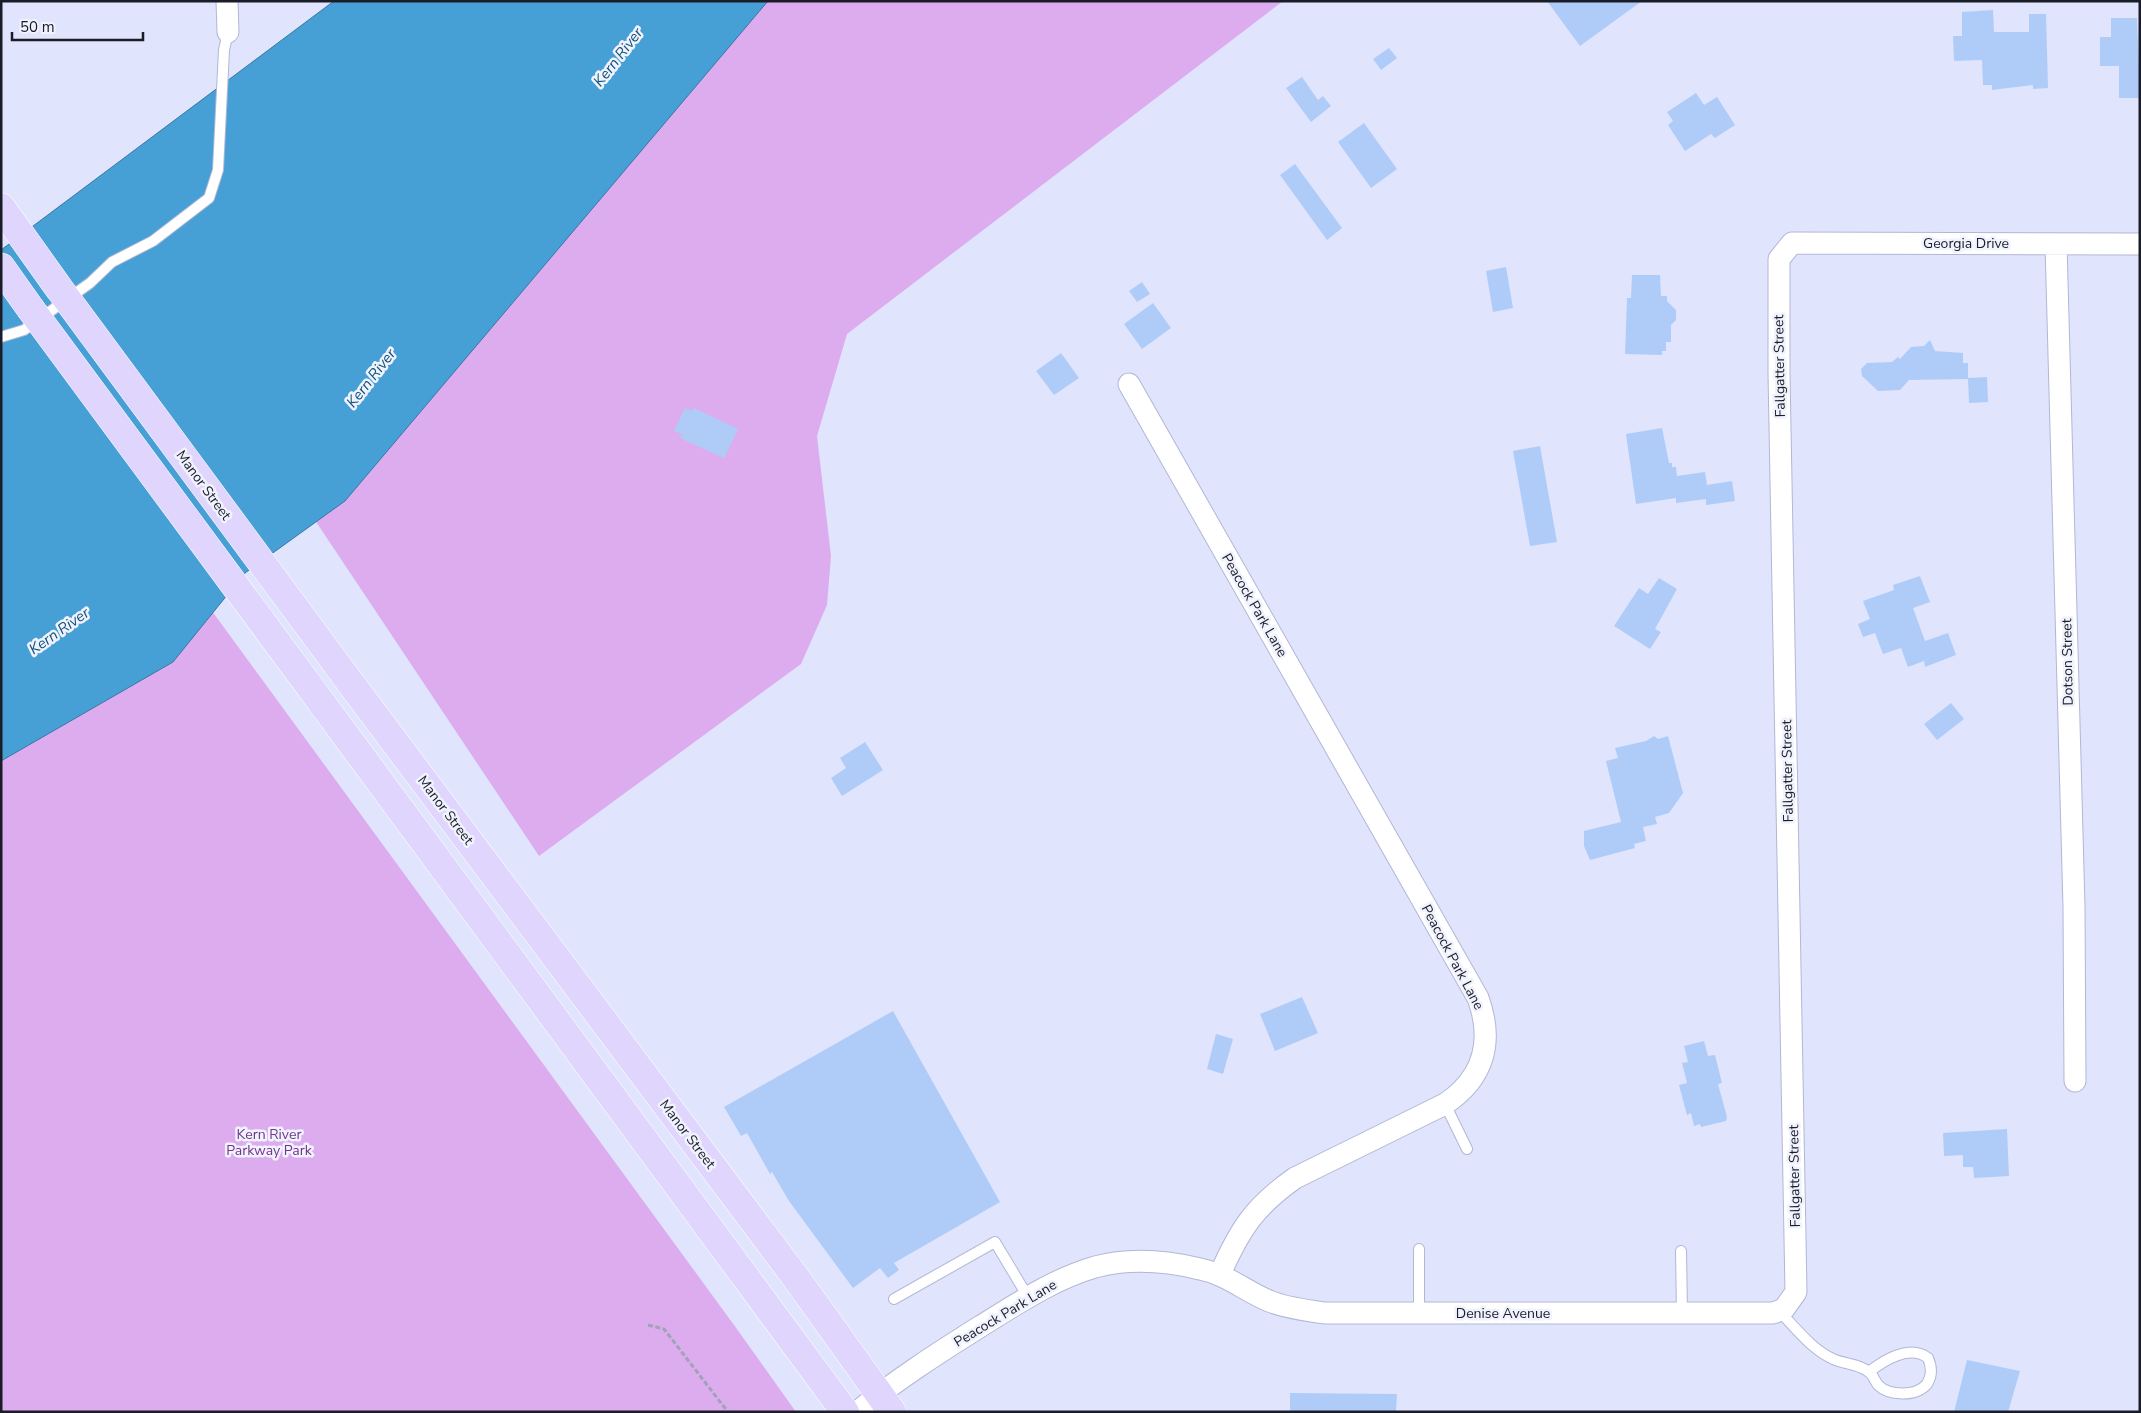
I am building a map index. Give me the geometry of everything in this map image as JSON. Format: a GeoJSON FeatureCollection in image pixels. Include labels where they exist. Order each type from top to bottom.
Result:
{"type":"FeatureCollection","features":[{"type":"Feature","properties":{"kind":"main road","name":"Manor Street"},"geometry":{"type":"LineString","coordinates":[[1,207],[349,681],[799,1282],[885,1403]]}},
{"type":"Feature","properties":{"kind":"main road"},"geometry":{"type":"LineString","coordinates":[[1,267],[845,1412]]}},
{"type":"Feature","properties":{"kind":"street"},"geometry":{"type":"LineString","coordinates":[[227,1],[228,32]]}},
{"type":"Feature","properties":{"kind":"street","name":"Georgia Drive"},"geometry":{"type":"LineString","coordinates":[[1792,243],[2140,244]]}},
{"type":"Feature","properties":{"kind":"street","name":"Fallgatter Street"},"geometry":{"type":"LineString","coordinates":[[1785,1306],[1796,1292],[1778,282],[1779,259],[1792,243]]}},
{"type":"Feature","properties":{"kind":"street","name":"Dotson Street"},"geometry":{"type":"LineString","coordinates":[[2056,244],[2074,907],[2075,1081]]}},
{"type":"Feature","properties":{"kind":"street","name":"Peacock Park Lane"},"geometry":{"type":"LineString","coordinates":[[857,1412],[885,1403],[911,1370],[1028,1297],[1067,1277],[1097,1267],[1122,1263],[1149,1262],[1200,1268],[1220,1274],[1239,1234],[1256,1210],[1274,1193],[1295,1178],[1445,1104],[1460,1094],[1479,1068],[1485,1050],[1485,1016],[1478,998],[1129,384]]}},
{"type":"Feature","properties":{"kind":"street","name":"Denise Avenue"},"geometry":{"type":"LineString","coordinates":[[1220,1274],[1268,1301],[1324,1313],[1773,1313],[1785,1306]]}},
{"type":"Feature","properties":{"kind":"lane"},"geometry":{"type":"LineString","coordinates":[[1,337],[24,330],[90,283],[112,262],[153,241],[210,198],[218,170],[224,50],[228,32]]}},
{"type":"Feature","properties":{"kind":"lane"},"geometry":{"type":"LineString","coordinates":[[1445,1104],[1467,1149]]}},
{"type":"Feature","properties":{"kind":"lane"},"geometry":{"type":"LineString","coordinates":[[894,1299],[995,1242],[1028,1297]]}},
{"type":"Feature","properties":{"kind":"lane"},"geometry":{"type":"LineString","coordinates":[[1419,1249],[1420,1313]]}},
{"type":"Feature","properties":{"kind":"lane"},"geometry":{"type":"LineString","coordinates":[[1681,1251],[1682,1314]]}},
{"type":"Feature","properties":{"kind":"lane"},"geometry":{"type":"LineString","coordinates":[[1785,1306],[1815,1349],[1834,1359],[1869,1372],[1878,1385],[1887,1392],[1908,1393],[1924,1387],[1930,1380],[1931,1371],[1928,1358],[1917,1353],[1908,1352],[1877,1366],[1869,1372]]}},
{"type":"Feature","properties":{"kind":"path"},"geometry":{"type":"LineString","coordinates":[[648,1325],[664,1329],[728,1412]]}},
{"type":"Feature","properties":{"kind":"green space"},"geometry":{"type":"Polygon","coordinates":[[[497,1],[1283,1],[847,334],[817,436],[831,556],[827,605],[801,664],[539,856],[156,282],[497,1]]]}},
{"type":"Feature","properties":{"kind":"green space","name":"Kern River Parkway Park"},"geometry":{"type":"Polygon","coordinates":[[[27,358],[796,1412],[1,1412],[1,369],[27,358]]]}},
{"type":"Feature","properties":{"kind":"water","name":"Kern River"},"geometry":{"type":"Polygon","coordinates":[[[334,1],[768,1],[345,501],[245,573],[173,662],[1,761],[1,250],[334,1]]]}},
{"type":"Feature","properties":{"kind":"building"},"geometry":{"type":"Polygon","coordinates":[[[1547,1],[1642,1],[1580,46],[1547,1]]]}},
{"type":"Feature","properties":{"kind":"building"},"geometry":{"type":"Polygon","coordinates":[[[1993,10],[1994,32],[2029,32],[2029,14],[2046,14],[2048,88],[2033,89],[2033,85],[1992,90],[1992,85],[1983,85],[1982,60],[1954,61],[1953,36],[1962,36],[1962,12],[1993,10]]]}},
{"type":"Feature","properties":{"kind":"building"},"geometry":{"type":"Polygon","coordinates":[[[2111,18],[2137,18],[2140,98],[2119,98],[2119,66],[2100,66],[2100,37],[2111,37],[2111,18]]]}},
{"type":"Feature","properties":{"kind":"building"},"geometry":{"type":"Polygon","coordinates":[[[1389,48],[1397,58],[1381,70],[1373,59],[1389,48]]]}},
{"type":"Feature","properties":{"kind":"building"},"geometry":{"type":"Polygon","coordinates":[[[1302,77],[1318,100],[1323,96],[1331,106],[1311,122],[1286,88],[1302,77]]]}},
{"type":"Feature","properties":{"kind":"building"},"geometry":{"type":"Polygon","coordinates":[[[1696,93],[1704,105],[1717,97],[1735,125],[1715,138],[1711,134],[1685,151],[1668,125],[1673,121],[1667,112],[1696,93]]]}},
{"type":"Feature","properties":{"kind":"building"},"geometry":{"type":"Polygon","coordinates":[[[1364,123],[1397,169],[1371,188],[1338,142],[1364,123]]]}},
{"type":"Feature","properties":{"kind":"building"},"geometry":{"type":"Polygon","coordinates":[[[1295,164],[1342,228],[1327,240],[1280,175],[1295,164]]]}},
{"type":"Feature","properties":{"kind":"building"},"geometry":{"type":"Polygon","coordinates":[[[1506,267],[1513,308],[1493,312],[1486,271],[1506,267]]]}},
{"type":"Feature","properties":{"kind":"building"},"geometry":{"type":"Polygon","coordinates":[[[1632,275],[1660,275],[1661,296],[1667,296],[1667,301],[1676,310],[1676,320],[1671,325],[1671,342],[1666,342],[1666,351],[1662,351],[1662,355],[1625,354],[1627,298],[1631,298],[1632,275]]]}},
{"type":"Feature","properties":{"kind":"building"},"geometry":{"type":"Polygon","coordinates":[[[1142,282],[1150,294],[1137,302],[1129,291],[1142,282]]]}},
{"type":"Feature","properties":{"kind":"building"},"geometry":{"type":"Polygon","coordinates":[[[1153,303],[1171,328],[1142,349],[1124,324],[1153,303]]]}},
{"type":"Feature","properties":{"kind":"building"},"geometry":{"type":"Polygon","coordinates":[[[1930,340],[1935,351],[1963,353],[1963,363],[1968,363],[1968,378],[1987,377],[1988,402],[1969,403],[1968,379],[1909,380],[1900,390],[1878,391],[1862,376],[1861,369],[1867,363],[1892,362],[1898,357],[1900,359],[1911,347],[1924,346],[1930,340]]]}},
{"type":"Feature","properties":{"kind":"building"},"geometry":{"type":"Polygon","coordinates":[[[1061,353],[1079,378],[1054,395],[1036,371],[1061,353]]]}},
{"type":"Feature","properties":{"kind":"building"},"geometry":{"type":"Polygon","coordinates":[[[685,408],[692,411],[694,408],[738,429],[724,458],[680,438],[682,434],[674,431],[685,408]]]}},
{"type":"Feature","properties":{"kind":"building"},"geometry":{"type":"Polygon","coordinates":[[[1662,428],[1669,463],[1672,463],[1672,467],[1676,467],[1677,476],[1705,472],[1707,485],[1732,481],[1735,501],[1706,505],[1706,499],[1676,503],[1676,498],[1636,504],[1626,434],[1662,428]]]}},
{"type":"Feature","properties":{"kind":"building"},"geometry":{"type":"Polygon","coordinates":[[[1540,446],[1557,542],[1530,546],[1513,451],[1540,446]]]}},
{"type":"Feature","properties":{"kind":"building"},"geometry":{"type":"Polygon","coordinates":[[[1920,576],[1930,602],[1913,608],[1925,641],[1948,633],[1956,655],[1925,667],[1924,661],[1908,667],[1901,648],[1883,654],[1875,633],[1863,637],[1858,624],[1870,619],[1863,601],[1894,590],[1893,585],[1920,576]]]}},
{"type":"Feature","properties":{"kind":"building"},"geometry":{"type":"Polygon","coordinates":[[[1659,578],[1677,589],[1655,629],[1661,632],[1650,649],[1614,626],[1639,588],[1648,594],[1659,578]]]}},
{"type":"Feature","properties":{"kind":"building"},"geometry":{"type":"Polygon","coordinates":[[[1951,703],[1964,719],[1937,740],[1924,724],[1951,703]]]}},
{"type":"Feature","properties":{"kind":"building"},"geometry":{"type":"Polygon","coordinates":[[[1654,736],[1658,739],[1668,736],[1683,793],[1669,813],[1655,817],[1657,824],[1643,827],[1646,841],[1634,844],[1635,848],[1590,860],[1584,846],[1584,831],[1621,822],[1606,761],[1618,758],[1615,748],[1646,741],[1654,736]]]}},
{"type":"Feature","properties":{"kind":"building"},"geometry":{"type":"Polygon","coordinates":[[[865,742],[883,770],[842,796],[831,778],[846,768],[840,758],[865,742]]]}},
{"type":"Feature","properties":{"kind":"building"},"geometry":{"type":"Polygon","coordinates":[[[1302,997],[1318,1033],[1275,1051],[1260,1014],[1302,997]]]}},
{"type":"Feature","properties":{"kind":"building"},"geometry":{"type":"Polygon","coordinates":[[[893,1011],[1000,1202],[894,1263],[899,1270],[888,1278],[880,1268],[853,1288],[789,1201],[772,1172],[770,1174],[747,1133],[741,1136],[724,1107],[893,1011]]]}},
{"type":"Feature","properties":{"kind":"building"},"geometry":{"type":"Polygon","coordinates":[[[1216,1034],[1233,1039],[1223,1074],[1207,1069],[1216,1034]]]}},
{"type":"Feature","properties":{"kind":"building"},"geometry":{"type":"Polygon","coordinates":[[[1704,1041],[1708,1056],[1715,1055],[1722,1083],[1718,1084],[1727,1117],[1726,1121],[1701,1127],[1700,1124],[1694,1126],[1691,1113],[1687,1115],[1679,1085],[1687,1083],[1682,1063],[1688,1062],[1684,1046],[1704,1041]]]}},
{"type":"Feature","properties":{"kind":"building"},"geometry":{"type":"Polygon","coordinates":[[[2007,1129],[2009,1176],[1974,1178],[1973,1167],[1963,1167],[1963,1155],[1944,1156],[1943,1133],[2007,1129]]]}},
{"type":"Feature","properties":{"kind":"building"},"geometry":{"type":"Polygon","coordinates":[[[1967,1360],[2020,1371],[2008,1412],[1954,1412],[1967,1360]]]}},
{"type":"Feature","properties":{"kind":"building"},"geometry":{"type":"Polygon","coordinates":[[[1290,1393],[1397,1394],[1396,1412],[1290,1412],[1290,1393]]]}}]}
